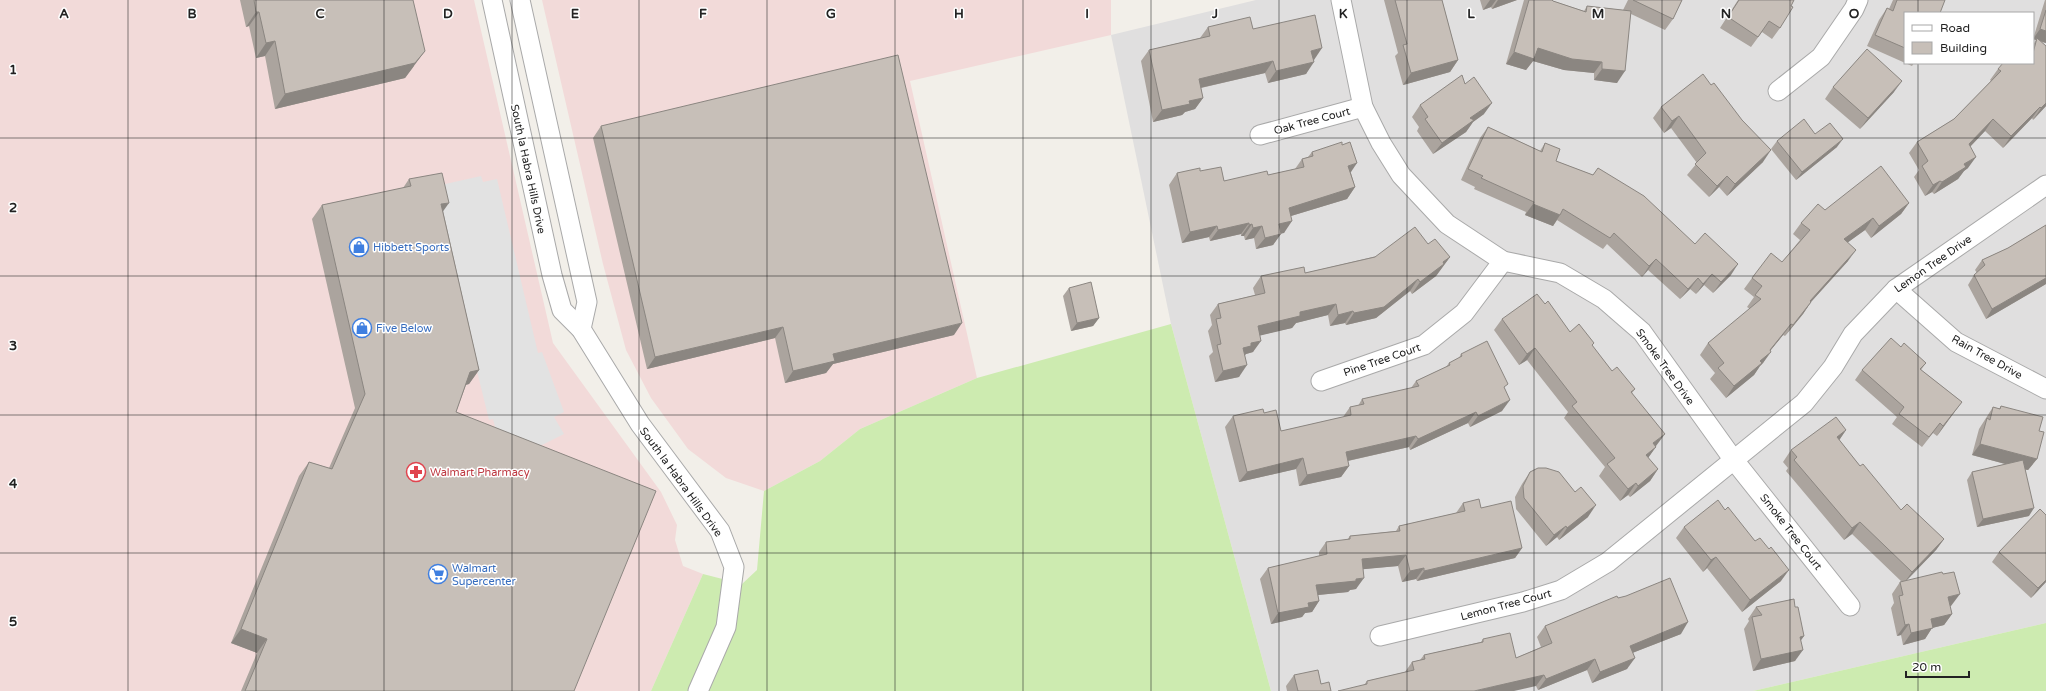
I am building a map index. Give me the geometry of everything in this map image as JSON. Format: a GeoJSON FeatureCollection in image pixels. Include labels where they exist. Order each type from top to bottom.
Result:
{"type":"FeatureCollection","features":[{"type":"Feature","properties":{"kind":"street","name":"South la Habra Hills Drive"},"geometry":{"type":"LineString","coordinates":[[492,0],[552,275],[562,310],[582,329],[640,424],[720,531],[734,567],[726,627],[698,691]]}},
{"type":"Feature","properties":{"kind":"street"},"geometry":{"type":"LineString","coordinates":[[520,0],[587,302],[582,329]]}},
{"type":"Feature","properties":{"kind":"street","name":"Smoke Tree Drive"},"geometry":{"type":"LineString","coordinates":[[1341,0],[1363,107],[1381,143],[1401,175],[1447,224],[1503,261],[1560,273],[1604,299],[1642,332],[1733,459]]}},
{"type":"Feature","properties":{"kind":"street"},"geometry":{"type":"LineString","coordinates":[[1778,91],[1821,57],[1854,9],[1858,0]]}},
{"type":"Feature","properties":{"kind":"street","name":"Oak Tree Court"},"geometry":{"type":"LineString","coordinates":[[1260,135],[1363,107]]}},
{"type":"Feature","properties":{"kind":"street","name":"Lemon Tree Drive"},"geometry":{"type":"LineString","coordinates":[[1733,459],[1804,402],[1833,367],[1853,334],[1896,289],[2046,185]]}},
{"type":"Feature","properties":{"kind":"street","name":"Pine Tree Court"},"geometry":{"type":"LineString","coordinates":[[1321,381],[1424,345],[1464,313],[1503,261]]}},
{"type":"Feature","properties":{"kind":"street","name":"Rain Tree Drive"},"geometry":{"type":"LineString","coordinates":[[1896,289],[1956,342],[2046,389]]}},
{"type":"Feature","properties":{"kind":"street","name":"Smoke Tree Court"},"geometry":{"type":"LineString","coordinates":[[1733,459],[1850,606]]}},
{"type":"Feature","properties":{"kind":"street","name":"Lemon Tree Court"},"geometry":{"type":"LineString","coordinates":[[1380,636],[1523,602],[1561,590],[1608,562],[1733,459]]}},
{"type":"Feature","properties":{"kind":"shaded area"},"geometry":{"type":"Polygon","coordinates":[[[0,0],[474,0],[553,343],[661,492],[677,525],[675,540],[683,566],[703,574],[651,691],[0,691],[0,0]]]}},
{"type":"Feature","properties":{"kind":"shaded area"},"geometry":{"type":"Polygon","coordinates":[[[542,0],[1111,0],[1111,35],[910,81],[977,378],[860,429],[820,461],[764,491],[726,478],[688,449],[651,398],[626,350],[603,264],[542,0]]]}},
{"type":"Feature","properties":{"kind":"shaded area"},"geometry":{"type":"Polygon","coordinates":[[[1256,0],[2046,0],[2046,623],[1753,691],[1271,691],[1171,324],[1111,35],[1256,0]]]}},
{"type":"Feature","properties":{"kind":"shaded area"},"geometry":{"type":"Polygon","coordinates":[[[481,176],[483,182],[497,179],[538,353],[542,352],[564,412],[554,417],[564,434],[542,445],[499,442],[493,419],[489,420],[432,187],[481,176]]]}},
{"type":"Feature","properties":{"kind":"green space"},"geometry":{"type":"Polygon","coordinates":[[[1171,324],[1271,691],[651,691],[703,574],[742,584],[757,570],[764,491],[820,461],[860,429],[977,378],[1171,324]]]}},
{"type":"Feature","properties":{"kind":"green space"},"geometry":{"type":"Polygon","coordinates":[[[2046,623],[2046,691],[1753,691],[2046,623]]]}},
{"type":"Feature","properties":{"kind":"building"},"geometry":{"type":"Polygon","coordinates":[[[254,0],[413,0],[425,51],[415,63],[285,94],[275,41],[266,43],[259,12],[256,12],[254,0]]]}},
{"type":"Feature","properties":{"kind":"building"},"geometry":{"type":"Polygon","coordinates":[[[1395,0],[1442,0],[1458,60],[1411,73],[1403,45],[1407,44],[1395,0]]]}},
{"type":"Feature","properties":{"kind":"building"},"geometry":{"type":"Polygon","coordinates":[[[1529,0],[1552,0],[1586,12],[1587,6],[1631,11],[1625,71],[1602,69],[1602,62],[1572,59],[1538,48],[1534,59],[1514,52],[1529,0]]]}},
{"type":"Feature","properties":{"kind":"building"},"geometry":{"type":"Polygon","coordinates":[[[1633,0],[1682,0],[1673,19],[1633,0]]]}},
{"type":"Feature","properties":{"kind":"building"},"geometry":{"type":"Polygon","coordinates":[[[1739,0],[1794,0],[1791,6],[1793,7],[1780,28],[1769,21],[1758,37],[1728,17],[1739,0]]]}},
{"type":"Feature","properties":{"kind":"building"},"geometry":{"type":"Polygon","coordinates":[[[1897,0],[1945,0],[1940,12],[1904,12],[1904,48],[1875,35],[1887,8],[1893,11],[1897,0]]]}},
{"type":"Feature","properties":{"kind":"building"},"geometry":{"type":"Polygon","coordinates":[[[2046,10],[2046,31],[2040,29],[2046,10]]]}},
{"type":"Feature","properties":{"kind":"building"},"geometry":{"type":"Polygon","coordinates":[[[1315,15],[1322,48],[1311,51],[1314,62],[1276,71],[1273,61],[1199,79],[1203,98],[1189,101],[1190,104],[1162,110],[1149,50],[1210,36],[1208,27],[1250,17],[1253,29],[1315,15]]]}},
{"type":"Feature","properties":{"kind":"building"},"geometry":{"type":"Polygon","coordinates":[[[2037,38],[2046,46],[2046,103],[2041,108],[2040,107],[2011,136],[1993,119],[1969,144],[1976,157],[1964,164],[1966,167],[1942,182],[1940,181],[1933,185],[1922,166],[1928,161],[1917,142],[1954,119],[2001,71],[1998,69],[2002,64],[2034,64],[2034,49],[2037,38]]]}},
{"type":"Feature","properties":{"kind":"building"},"geometry":{"type":"Polygon","coordinates":[[[1867,49],[1902,81],[1868,118],[1833,87],[1867,49]]]}},
{"type":"Feature","properties":{"kind":"building"},"geometry":{"type":"Polygon","coordinates":[[[898,55],[962,323],[833,354],[835,361],[793,371],[783,327],[655,357],[601,126],[898,55]]]}},
{"type":"Feature","properties":{"kind":"building"},"geometry":{"type":"Polygon","coordinates":[[[1703,74],[1711,85],[1714,83],[1742,120],[1771,150],[1735,184],[1727,176],[1717,186],[1695,164],[1706,153],[1679,116],[1672,121],[1661,107],[1703,74]]]}},
{"type":"Feature","properties":{"kind":"building"},"geometry":{"type":"Polygon","coordinates":[[[1462,75],[1465,84],[1474,77],[1492,103],[1470,118],[1474,120],[1442,143],[1425,119],[1428,117],[1420,105],[1462,75]]]}},
{"type":"Feature","properties":{"kind":"building"},"geometry":{"type":"Polygon","coordinates":[[[1804,119],[1815,134],[1830,123],[1843,139],[1802,172],[1777,141],[1804,119]]]}},
{"type":"Feature","properties":{"kind":"building"},"geometry":{"type":"Polygon","coordinates":[[[1488,127],[1542,152],[1545,143],[1560,149],[1556,161],[1593,175],[1598,168],[1644,196],[1695,244],[1705,233],[1738,264],[1721,282],[1712,274],[1703,284],[1698,278],[1688,289],[1656,259],[1649,266],[1614,233],[1610,238],[1563,209],[1560,215],[1533,204],[1534,202],[1481,178],[1483,176],[1468,169],[1488,127]]]}},
{"type":"Feature","properties":{"kind":"building"},"geometry":{"type":"Polygon","coordinates":[[[1342,142],[1342,145],[1350,142],[1357,163],[1348,166],[1355,187],[1289,208],[1292,221],[1279,224],[1281,234],[1265,238],[1262,226],[1253,228],[1252,224],[1249,225],[1249,223],[1218,230],[1217,226],[1190,232],[1177,173],[1200,168],[1200,171],[1221,167],[1224,181],[1267,171],[1268,175],[1304,167],[1302,159],[1313,156],[1312,152],[1342,142]]]}},
{"type":"Feature","properties":{"kind":"building"},"geometry":{"type":"Polygon","coordinates":[[[1881,166],[1909,203],[1879,226],[1873,218],[1844,239],[1856,250],[1810,301],[1811,302],[1793,325],[1791,324],[1770,350],[1771,352],[1760,361],[1762,363],[1734,386],[1718,368],[1724,363],[1708,343],[1761,299],[1755,295],[1762,286],[1752,278],[1771,253],[1782,262],[1810,230],[1801,223],[1818,204],[1825,210],[1881,166]]]}},
{"type":"Feature","properties":{"kind":"building","name":"Walmart Supercenter"},"geometry":{"type":"Polygon","coordinates":[[[442,173],[449,203],[441,204],[479,370],[470,372],[456,412],[656,491],[574,691],[245,691],[267,639],[241,629],[309,462],[332,469],[365,394],[322,205],[411,186],[409,179],[442,173]]]}},
{"type":"Feature","properties":{"kind":"building"},"geometry":{"type":"Polygon","coordinates":[[[2046,225],[2046,278],[1992,309],[1974,275],[1985,265],[1982,260],[2008,248],[2046,225]]]}},
{"type":"Feature","properties":{"kind":"building"},"geometry":{"type":"Polygon","coordinates":[[[1415,227],[1428,244],[1435,239],[1450,257],[1443,262],[1444,264],[1420,282],[1418,279],[1384,307],[1354,313],[1353,311],[1338,315],[1336,304],[1300,312],[1300,316],[1258,326],[1261,341],[1251,343],[1251,346],[1243,348],[1247,365],[1223,371],[1217,345],[1221,344],[1216,319],[1221,318],[1218,304],[1265,293],[1261,276],[1304,267],[1305,273],[1375,257],[1415,227]]]}},
{"type":"Feature","properties":{"kind":"building"},"geometry":{"type":"Polygon","coordinates":[[[1091,282],[1099,318],[1077,323],[1069,288],[1091,282]]]}},
{"type":"Feature","properties":{"kind":"building"},"geometry":{"type":"Polygon","coordinates":[[[1537,294],[1545,304],[1548,301],[1570,332],[1579,324],[1594,343],[1592,345],[1612,371],[1617,367],[1635,389],[1631,392],[1665,434],[1653,443],[1656,447],[1646,455],[1658,469],[1638,486],[1636,483],[1628,489],[1607,464],[1615,458],[1572,406],[1577,402],[1535,348],[1527,354],[1502,319],[1537,294]]]}},
{"type":"Feature","properties":{"kind":"building"},"geometry":{"type":"Polygon","coordinates":[[[1891,338],[1901,347],[1904,343],[1926,363],[1920,369],[1962,402],[1943,426],[1940,423],[1929,437],[1899,414],[1904,407],[1862,370],[1891,338]]]}},
{"type":"Feature","properties":{"kind":"building"},"geometry":{"type":"Polygon","coordinates":[[[1487,341],[1508,384],[1504,387],[1510,400],[1478,416],[1476,412],[1418,439],[1416,436],[1346,452],[1349,466],[1307,475],[1303,458],[1247,472],[1233,416],[1263,409],[1264,413],[1276,410],[1281,431],[1351,415],[1350,407],[1364,404],[1362,399],[1419,386],[1416,381],[1450,365],[1449,363],[1462,356],[1461,354],[1487,341]]]}},
{"type":"Feature","properties":{"kind":"building"},"geometry":{"type":"Polygon","coordinates":[[[2001,406],[2043,417],[2039,431],[2044,432],[2037,459],[1980,444],[1987,418],[1990,420],[1993,407],[2000,409],[2001,406]]]}},
{"type":"Feature","properties":{"kind":"building"},"geometry":{"type":"Polygon","coordinates":[[[1836,417],[1846,430],[1837,437],[1860,466],[1863,464],[1901,510],[1907,504],[1944,539],[1912,572],[1860,522],[1852,528],[1794,460],[1797,457],[1791,450],[1836,417]]]}},
{"type":"Feature","properties":{"kind":"building"},"geometry":{"type":"Polygon","coordinates":[[[2023,460],[2034,508],[1983,519],[1972,472],[2023,460]]]}},
{"type":"Feature","properties":{"kind":"building"},"geometry":{"type":"Polygon","coordinates":[[[1538,468],[1546,468],[1559,472],[1575,492],[1581,487],[1596,505],[1567,528],[1566,526],[1554,535],[1524,498],[1523,486],[1530,472],[1538,468]]]}},
{"type":"Feature","properties":{"kind":"building"},"geometry":{"type":"Polygon","coordinates":[[[1479,499],[1481,508],[1511,501],[1522,548],[1424,571],[1424,568],[1410,571],[1406,555],[1362,559],[1364,578],[1356,579],[1356,581],[1316,585],[1319,601],[1308,603],[1309,607],[1278,613],[1268,568],[1327,554],[1326,542],[1350,539],[1350,536],[1400,531],[1399,526],[1465,511],[1463,503],[1479,499]]]}},
{"type":"Feature","properties":{"kind":"building"},"geometry":{"type":"Polygon","coordinates":[[[1718,500],[1725,510],[1728,507],[1755,541],[1760,538],[1769,549],[1771,547],[1789,570],[1750,600],[1716,557],[1711,560],[1684,527],[1718,500]]]}},
{"type":"Feature","properties":{"kind":"building"},"geometry":{"type":"Polygon","coordinates":[[[2040,509],[2046,515],[2046,580],[2038,588],[1999,552],[2040,509]]]}},
{"type":"Feature","properties":{"kind":"building"},"geometry":{"type":"Polygon","coordinates":[[[1942,572],[1943,574],[1954,572],[1960,594],[1948,597],[1952,614],[1931,619],[1933,628],[1911,633],[1909,624],[1905,625],[1899,596],[1903,595],[1900,582],[1942,572]]]}},
{"type":"Feature","properties":{"kind":"building"},"geometry":{"type":"Polygon","coordinates":[[[1670,578],[1688,622],[1630,646],[1635,658],[1600,672],[1595,659],[1546,679],[1544,675],[1474,691],[1338,691],[1367,684],[1367,681],[1414,670],[1412,662],[1425,659],[1424,655],[1483,642],[1483,639],[1510,633],[1516,658],[1552,643],[1545,626],[1617,596],[1618,598],[1626,596],[1670,578]]]}},
{"type":"Feature","properties":{"kind":"building"},"geometry":{"type":"Polygon","coordinates":[[[1794,599],[1795,607],[1798,607],[1804,636],[1800,637],[1803,650],[1761,659],[1752,617],[1762,615],[1756,607],[1794,599]]]}},
{"type":"Feature","properties":{"kind":"building"},"geometry":{"type":"Polygon","coordinates":[[[1318,670],[1321,684],[1329,682],[1331,691],[1298,691],[1294,675],[1318,670]]]}},
{"type":"Feature","properties":{"kind":"place","name":"Hibbett Sports"},"geometry":{"type":"Point","coordinates":[359,247]}},
{"type":"Feature","properties":{"kind":"place","name":"Five Below"},"geometry":{"type":"Point","coordinates":[362,328]}},
{"type":"Feature","properties":{"kind":"place","name":"Walmart Pharmacy"},"geometry":{"type":"Point","coordinates":[416,472]}},
{"type":"Feature","properties":{"kind":"place","name":"Walmart Supercenter"},"geometry":{"type":"Point","coordinates":[438,574]}}]}
